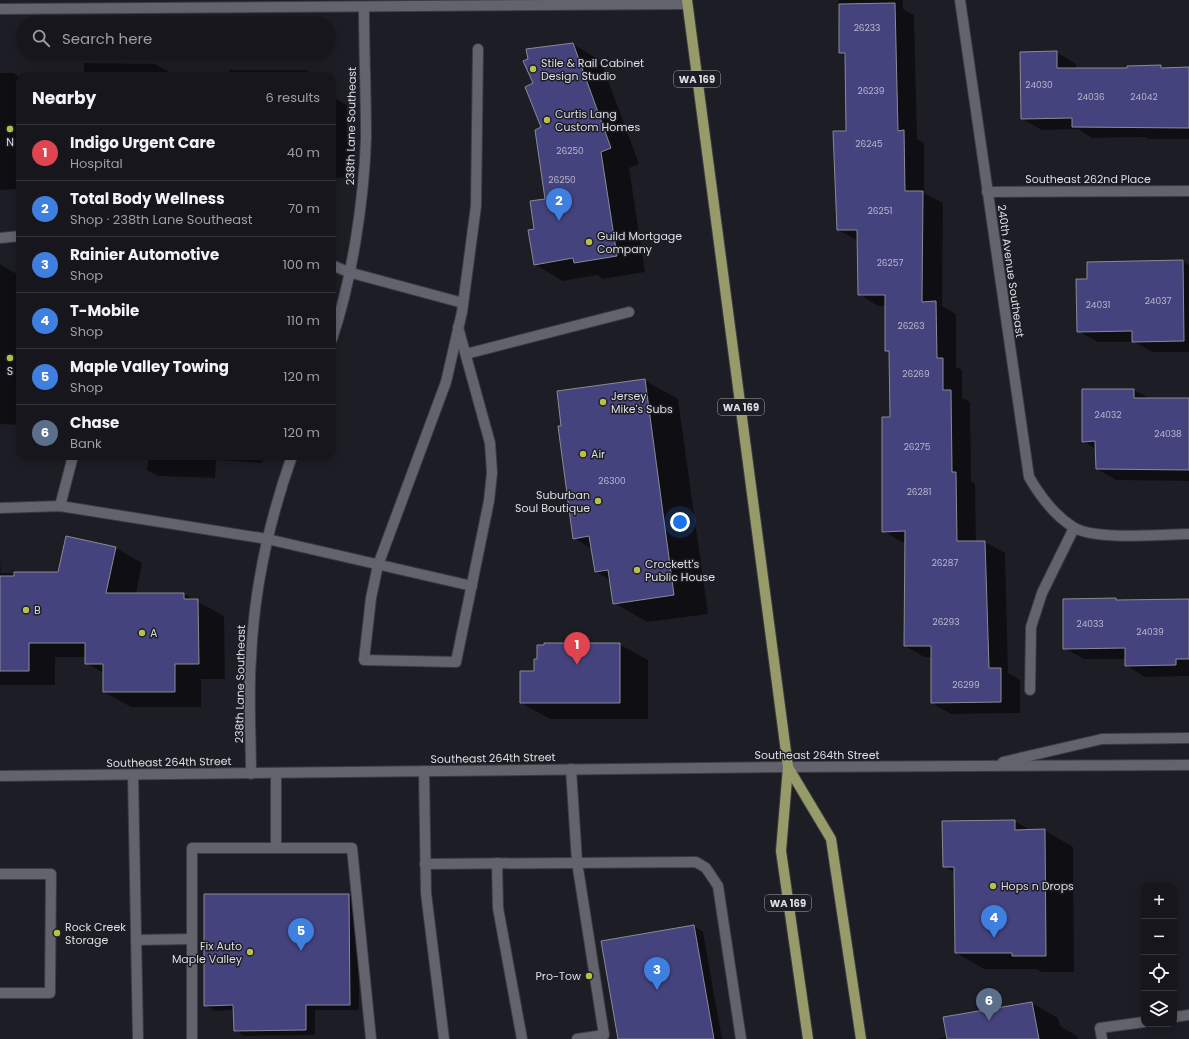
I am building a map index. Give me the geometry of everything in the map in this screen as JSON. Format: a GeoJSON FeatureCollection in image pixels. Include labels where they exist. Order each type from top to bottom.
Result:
{"type":"FeatureCollection","features":[{"type":"Feature","properties":{"kind":"main road","name":"WA 169"},"geometry":{"type":"LineString","coordinates":[[687,2],[788,766],[781,851],[808,1039]]}},
{"type":"Feature","properties":{"kind":"main road","name":"WA 169"},"geometry":{"type":"LineString","coordinates":[[788,766],[830,839],[861,1039]]}},
{"type":"Feature","properties":{"kind":"street","name":"240th Avenue Southeast"},"geometry":{"type":"LineString","coordinates":[[960,0],[1029,477],[1043,500],[1074,528]]}},
{"type":"Feature","properties":{"kind":"street"},"geometry":{"type":"LineString","coordinates":[[0,9],[233,4],[364,7],[536,2],[687,2]]}},
{"type":"Feature","properties":{"kind":"street","name":"238th Lane Southeast"},"geometry":{"type":"LineString","coordinates":[[336,326],[348,272],[362,193],[365,154],[364,7]]}},
{"type":"Feature","properties":{"kind":"street"},"geometry":{"type":"LineString","coordinates":[[458,327],[490,443],[492,473],[489,502],[456,662],[364,660],[371,598],[378,565],[446,382],[463,302],[476,206],[478,49]]}},
{"type":"Feature","properties":{"kind":"street","name":"Southeast 262nd Place"},"geometry":{"type":"LineString","coordinates":[[987,192],[1189,191]]}},
{"type":"Feature","properties":{"kind":"street"},"geometry":{"type":"LineString","coordinates":[[0,238],[16,236]]}},
{"type":"Feature","properties":{"kind":"street"},"geometry":{"type":"LineString","coordinates":[[336,267],[348,272],[463,302]]}},
{"type":"Feature","properties":{"kind":"street"},"geometry":{"type":"LineString","coordinates":[[466,354],[629,312]]}},
{"type":"Feature","properties":{"kind":"street"},"geometry":{"type":"LineString","coordinates":[[60,506],[72,460]]}},
{"type":"Feature","properties":{"kind":"street","name":"238th Lane Southeast"},"geometry":{"type":"LineString","coordinates":[[251,774],[250,659],[254,610],[267,539],[291,460]]}},
{"type":"Feature","properties":{"kind":"street"},"geometry":{"type":"LineString","coordinates":[[0,508],[60,506],[267,539],[472,586]]}},
{"type":"Feature","properties":{"kind":"street"},"geometry":{"type":"LineString","coordinates":[[1030,690],[1032,627],[1042,593],[1074,528],[1095,535],[1189,534]]}},
{"type":"Feature","properties":{"kind":"street","name":"Southeast 264th Street"},"geometry":{"type":"LineString","coordinates":[[986,766],[1102,739],[1189,738]]}},
{"type":"Feature","properties":{"kind":"street","name":"Southeast 264th Street"},"geometry":{"type":"LineString","coordinates":[[0,776],[788,766],[1189,765]]}},
{"type":"Feature","properties":{"kind":"street"},"geometry":{"type":"LineString","coordinates":[[571,769],[577,862],[604,1035],[577,1039]]}},
{"type":"Feature","properties":{"kind":"street"},"geometry":{"type":"LineString","coordinates":[[424,771],[426,893],[444,1039]]}},
{"type":"Feature","properties":{"kind":"street"},"geometry":{"type":"LineString","coordinates":[[276,773],[276,848]]}},
{"type":"Feature","properties":{"kind":"street"},"geometry":{"type":"LineString","coordinates":[[133,775],[138,1039]]}},
{"type":"Feature","properties":{"kind":"street"},"geometry":{"type":"LineString","coordinates":[[192,1039],[192,848],[352,848],[371,1039]]}},
{"type":"Feature","properties":{"kind":"street"},"geometry":{"type":"LineString","coordinates":[[425,864],[696,862],[706,868],[718,886],[741,1039]]}},
{"type":"Feature","properties":{"kind":"street"},"geometry":{"type":"LineString","coordinates":[[497,863],[498,908],[522,1039]]}},
{"type":"Feature","properties":{"kind":"street"},"geometry":{"type":"LineString","coordinates":[[0,874],[51,874],[51,882],[50,993],[0,993]]}},
{"type":"Feature","properties":{"kind":"street"},"geometry":{"type":"LineString","coordinates":[[136,940],[192,939]]}},
{"type":"Feature","properties":{"kind":"street"},"geometry":{"type":"LineString","coordinates":[[1177,1017],[1189,1015]]}},
{"type":"Feature","properties":{"kind":"street"},"geometry":{"type":"LineString","coordinates":[[1102,1039],[1100,1028],[1141,1022]]}},
{"type":"Feature","properties":{"kind":"building"},"geometry":{"type":"Polygon","coordinates":[[[895,3],[898,131],[904,130],[905,191],[923,191],[922,302],[936,301],[937,358],[943,358],[943,390],[951,390],[952,472],[956,472],[957,541],[985,541],[989,668],[1001,668],[1001,702],[931,703],[931,646],[904,646],[905,531],[882,532],[882,417],[890,417],[889,351],[885,351],[885,295],[858,295],[857,230],[837,230],[833,131],[846,131],[845,53],[839,53],[839,4],[895,3]]]}},
{"type":"Feature","properties":{"kind":"building"},"geometry":{"type":"Polygon","coordinates":[[[573,43],[611,148],[601,152],[617,256],[574,263],[573,258],[534,265],[528,230],[534,229],[530,201],[545,199],[535,130],[541,127],[525,87],[533,83],[523,61],[528,59],[526,49],[573,43]]]}},
{"type":"Feature","properties":{"kind":"building"},"geometry":{"type":"Polygon","coordinates":[[[1057,51],[1057,68],[1127,68],[1127,66],[1161,65],[1161,68],[1189,67],[1189,128],[1072,127],[1072,118],[1021,119],[1020,52],[1057,51]]]}},
{"type":"Feature","properties":{"kind":"building"},"geometry":{"type":"Polygon","coordinates":[[[1183,260],[1184,341],[1132,342],[1132,331],[1077,332],[1076,279],[1087,279],[1087,262],[1183,260]]]}},
{"type":"Feature","properties":{"kind":"building"},"geometry":{"type":"Polygon","coordinates":[[[645,379],[674,595],[613,604],[608,570],[595,572],[589,536],[573,539],[558,426],[561,426],[557,391],[645,379]]]}},
{"type":"Feature","properties":{"kind":"building"},"geometry":{"type":"Polygon","coordinates":[[[1082,389],[1134,389],[1134,398],[1189,398],[1189,470],[1096,469],[1095,441],[1082,442],[1082,389]]]}},
{"type":"Feature","properties":{"kind":"building"},"geometry":{"type":"Polygon","coordinates":[[[66,536],[116,547],[106,593],[184,593],[184,599],[198,599],[199,664],[175,664],[175,692],[103,692],[103,664],[85,664],[85,643],[29,643],[29,671],[0,671],[0,576],[14,576],[14,572],[58,572],[66,536]]]}},
{"type":"Feature","properties":{"kind":"building"},"geometry":{"type":"Polygon","coordinates":[[[1116,598],[1116,600],[1189,599],[1189,659],[1176,659],[1176,665],[1125,666],[1125,648],[1063,649],[1063,599],[1116,598]]]}},
{"type":"Feature","properties":{"kind":"building"},"geometry":{"type":"Polygon","coordinates":[[[544,643],[620,643],[620,703],[520,703],[520,671],[534,671],[534,659],[537,659],[537,645],[544,645],[544,643]]]}},
{"type":"Feature","properties":{"kind":"building"},"geometry":{"type":"Polygon","coordinates":[[[1015,820],[1015,830],[1045,829],[1046,956],[1012,956],[1012,953],[955,953],[954,867],[943,867],[942,821],[1015,820]]]}},
{"type":"Feature","properties":{"kind":"building"},"geometry":{"type":"Polygon","coordinates":[[[204,894],[349,894],[350,1005],[306,1005],[306,1030],[234,1031],[233,1005],[204,1006],[204,894]]]}},
{"type":"Feature","properties":{"kind":"building"},"geometry":{"type":"Polygon","coordinates":[[[694,925],[714,1039],[618,1039],[601,941],[694,925]]]}},
{"type":"Feature","properties":{"kind":"building"},"geometry":{"type":"Polygon","coordinates":[[[1032,1002],[1039,1039],[947,1039],[943,1017],[1032,1002]]]}},
{"type":"Feature","properties":{"kind":"place","name":"Stile & Rail Cabinet Design Studio"},"geometry":{"type":"Point","coordinates":[533,69]}},
{"type":"Feature","properties":{"kind":"place","name":"Curtis Lang Custom Homes"},"geometry":{"type":"Point","coordinates":[547,120]}},
{"type":"Feature","properties":{"kind":"place","name":"N"},"geometry":{"type":"Point","coordinates":[10,129]}},
{"type":"Feature","properties":{"kind":"place","name":"Total Body Wellness"},"geometry":{"type":"Point","coordinates":[559,221]}},
{"type":"Feature","properties":{"kind":"place","name":"Guild Mortgage Company"},"geometry":{"type":"Point","coordinates":[589,242]}},
{"type":"Feature","properties":{"kind":"place","name":"S"},"geometry":{"type":"Point","coordinates":[10,358]}},
{"type":"Feature","properties":{"kind":"place","name":"Jersey Mike's Subs"},"geometry":{"type":"Point","coordinates":[603,402]}},
{"type":"Feature","properties":{"kind":"place","name":"Air"},"geometry":{"type":"Point","coordinates":[583,454]}},
{"type":"Feature","properties":{"kind":"place","name":"Suburban Soul Boutique"},"geometry":{"type":"Point","coordinates":[598,501]}},
{"type":"Feature","properties":{"kind":"place","name":"Crockett's Public House"},"geometry":{"type":"Point","coordinates":[637,570]}},
{"type":"Feature","properties":{"kind":"place","name":"B"},"geometry":{"type":"Point","coordinates":[26,610]}},
{"type":"Feature","properties":{"kind":"place","name":"A"},"geometry":{"type":"Point","coordinates":[142,633]}},
{"type":"Feature","properties":{"kind":"place","name":"Indigo Urgent Care"},"geometry":{"type":"Point","coordinates":[577,665]}},
{"type":"Feature","properties":{"kind":"place","name":"Hops n Drops"},"geometry":{"type":"Point","coordinates":[993,886]}},
{"type":"Feature","properties":{"kind":"place","name":"Rock Creek Storage"},"geometry":{"type":"Point","coordinates":[57,933]}},
{"type":"Feature","properties":{"kind":"place","name":"T-Mobile"},"geometry":{"type":"Point","coordinates":[994,938]}},
{"type":"Feature","properties":{"kind":"place","name":"Maple Valley Towing"},"geometry":{"type":"Point","coordinates":[301,951]}},
{"type":"Feature","properties":{"kind":"place","name":"Fix Auto Maple Valley"},"geometry":{"type":"Point","coordinates":[250,952]}},
{"type":"Feature","properties":{"kind":"place","name":"Pro-Tow"},"geometry":{"type":"Point","coordinates":[589,976]}},
{"type":"Feature","properties":{"kind":"place","name":"Rainier Automotive"},"geometry":{"type":"Point","coordinates":[657,990]}},
{"type":"Feature","properties":{"kind":"place","name":"Chase"},"geometry":{"type":"Point","coordinates":[989,1021]}}]}
